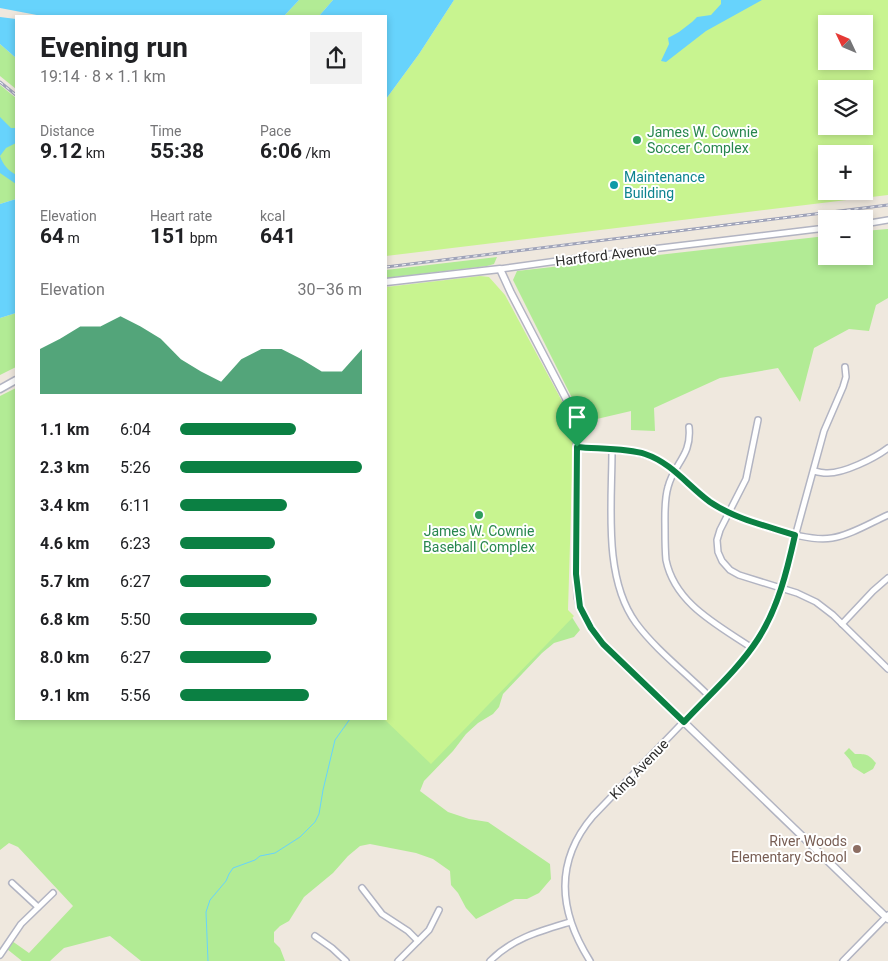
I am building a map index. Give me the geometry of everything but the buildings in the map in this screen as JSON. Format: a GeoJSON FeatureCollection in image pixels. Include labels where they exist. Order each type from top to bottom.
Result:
{"type":"FeatureCollection","features":[{"type":"Feature","properties":{"kind":"street"},"geometry":{"type":"LineString","coordinates":[[873,222],[888,220]]}},
{"type":"Feature","properties":{"kind":"street","name":"Hartford Avenue"},"geometry":{"type":"LineString","coordinates":[[387,282],[818,229]]}},
{"type":"Feature","properties":{"kind":"street"},"geometry":{"type":"LineString","coordinates":[[500,269],[510,293],[570,406],[576,426],[576,574],[580,607],[591,628],[603,644],[887,917],[843,961]]}},
{"type":"Feature","properties":{"kind":"street","name":"King Avenue"},"geometry":{"type":"LineString","coordinates":[[590,961],[581,947],[570,922],[565,899],[565,874],[570,852],[580,833],[593,816],[710,696],[752,648],[772,614],[782,588],[824,431],[846,377],[845,367]]}},
{"type":"Feature","properties":{"kind":"street"},"geometry":{"type":"LineString","coordinates":[[0,388],[15,380]]}},
{"type":"Feature","properties":{"kind":"street"},"geometry":{"type":"LineString","coordinates":[[758,420],[746,479],[720,530],[717,540],[718,552],[722,562],[739,575],[797,593],[816,602],[842,624],[888,669]]}},
{"type":"Feature","properties":{"kind":"street"},"geometry":{"type":"LineString","coordinates":[[689,427],[690,438],[686,454],[668,486],[665,510],[666,560],[679,591],[696,609],[752,648]]}},
{"type":"Feature","properties":{"kind":"street"},"geometry":{"type":"LineString","coordinates":[[577,447],[624,450],[645,454],[676,472],[709,501],[729,512],[795,535],[832,538],[848,533],[888,514]]}},
{"type":"Feature","properties":{"kind":"street"},"geometry":{"type":"LineString","coordinates":[[814,471],[826,473],[841,472],[888,448]]}},
{"type":"Feature","properties":{"kind":"street"},"geometry":{"type":"LineString","coordinates":[[612,450],[612,547],[619,588],[628,610],[648,637],[710,696]]}},
{"type":"Feature","properties":{"kind":"street"},"geometry":{"type":"LineString","coordinates":[[842,624],[886,580],[888,586]]}},
{"type":"Feature","properties":{"kind":"street"},"geometry":{"type":"LineString","coordinates":[[12,883],[38,907]]}},
{"type":"Feature","properties":{"kind":"street"},"geometry":{"type":"LineString","coordinates":[[362,888],[382,914],[408,931],[418,941]]}},
{"type":"Feature","properties":{"kind":"street"},"geometry":{"type":"LineString","coordinates":[[0,955],[2,947],[21,924],[53,893]]}},
{"type":"Feature","properties":{"kind":"street"},"geometry":{"type":"LineString","coordinates":[[398,961],[429,930],[439,910]]}},
{"type":"Feature","properties":{"kind":"street"},"geometry":{"type":"LineString","coordinates":[[490,961],[507,946],[525,936],[570,922]]}},
{"type":"Feature","properties":{"kind":"street"},"geometry":{"type":"LineString","coordinates":[[315,936],[346,961]]}},
{"type":"Feature","properties":{"kind":"green space"},"geometry":{"type":"Polygon","coordinates":[[[299,0],[333,0],[320,15],[285,15],[299,0]]]}},
{"type":"Feature","properties":{"kind":"green space","name":"James W. Cownie Soccer Complex"},"geometry":{"type":"Polygon","coordinates":[[[454,0],[888,0],[888,195],[873,197],[873,145],[818,145],[818,200],[847,200],[387,256],[387,98],[419,54],[454,0]]]}},
{"type":"Feature","properties":{"kind":"green space"},"geometry":{"type":"Polygon","coordinates":[[[0,44],[15,57],[15,88],[0,76],[0,44]]]}},
{"type":"Feature","properties":{"kind":"green space"},"geometry":{"type":"Polygon","coordinates":[[[0,85],[15,97],[15,199],[0,204],[0,85]]]}},
{"type":"Feature","properties":{"kind":"green space"},"geometry":{"type":"Polygon","coordinates":[[[888,229],[888,298],[876,305],[869,331],[849,329],[814,348],[800,402],[778,368],[720,378],[654,408],[655,431],[631,430],[631,411],[584,422],[513,280],[517,271],[818,237],[818,265],[873,265],[873,230],[888,229]]]}},
{"type":"Feature","properties":{"kind":"green space"},"geometry":{"type":"Polygon","coordinates":[[[497,257],[494,264],[487,266],[387,278],[387,270],[497,257]]]}},
{"type":"Feature","properties":{"kind":"green space","name":"James W. Cownie Baseball Complex"},"geometry":{"type":"Polygon","coordinates":[[[480,276],[489,277],[505,295],[563,403],[571,422],[573,444],[568,610],[574,616],[431,764],[385,720],[387,720],[387,287],[480,276]]]}},
{"type":"Feature","properties":{"kind":"green space"},"geometry":{"type":"Polygon","coordinates":[[[15,313],[15,368],[0,375],[0,318],[15,313]]]}},
{"type":"Feature","properties":{"kind":"green space"},"geometry":{"type":"Polygon","coordinates":[[[15,388],[15,720],[387,720],[565,606],[580,630],[574,637],[554,643],[542,653],[503,694],[499,707],[493,714],[478,723],[466,734],[453,751],[424,781],[420,791],[448,812],[469,819],[488,822],[550,864],[551,879],[539,893],[527,899],[515,899],[476,919],[466,908],[451,885],[450,871],[433,859],[416,853],[370,844],[360,846],[348,856],[333,873],[304,897],[289,921],[274,932],[274,942],[280,948],[285,961],[141,961],[110,936],[64,948],[50,961],[22,961],[7,949],[12,941],[29,953],[73,906],[18,847],[9,843],[0,850],[0,396],[15,388]]]}},
{"type":"Feature","properties":{"kind":"green space"},"geometry":{"type":"Polygon","coordinates":[[[849,748],[855,754],[865,754],[871,758],[876,763],[873,769],[864,774],[853,767],[844,753],[849,748]]]}},
{"type":"Feature","properties":{"kind":"water"},"geometry":{"type":"Polygon","coordinates":[[[0,0],[299,0],[285,15],[37,15],[0,8],[0,0]]]}},
{"type":"Feature","properties":{"kind":"water"},"geometry":{"type":"Polygon","coordinates":[[[333,0],[454,0],[419,54],[387,98],[387,15],[320,15],[333,0]]]}},
{"type":"Feature","properties":{"kind":"water"},"geometry":{"type":"Polygon","coordinates":[[[721,0],[762,0],[706,31],[666,62],[661,61],[669,44],[668,38],[679,32],[697,17],[711,15],[721,4],[721,0]]]}},
{"type":"Feature","properties":{"kind":"water"},"geometry":{"type":"Polygon","coordinates":[[[0,17],[15,19],[15,57],[0,44],[0,17]]]}},
{"type":"Feature","properties":{"kind":"water"},"geometry":{"type":"Polygon","coordinates":[[[0,117],[11,128],[15,128],[15,144],[6,148],[0,156],[0,117]]]}},
{"type":"Feature","properties":{"kind":"water"},"geometry":{"type":"Polygon","coordinates":[[[0,156],[6,167],[15,174],[15,183],[0,173],[0,156]]]}},
{"type":"Feature","properties":{"kind":"water"},"geometry":{"type":"Polygon","coordinates":[[[15,199],[15,313],[0,318],[0,204],[15,199]]]}},
{"type":"Feature","properties":{"kind":"waterway"},"geometry":{"type":"LineString","coordinates":[[208,961],[206,912],[210,900],[226,881],[233,868],[255,860],[260,856],[275,853],[300,837],[315,822],[319,814],[335,740],[349,720]]}},
{"type":"Feature","properties":{"kind":"railway"},"geometry":{"type":"LineString","coordinates":[[0,82],[15,94]]}},
{"type":"Feature","properties":{"kind":"railway"},"geometry":{"type":"LineString","coordinates":[[387,267],[888,205]]}},
{"type":"Feature","properties":{"kind":"place","name":"James W. Cownie Soccer Complex"},"geometry":{"type":"Point","coordinates":[637,140]}},
{"type":"Feature","properties":{"kind":"place","name":"Maintenance Building"},"geometry":{"type":"Point","coordinates":[614,185]}},
{"type":"Feature","properties":{"kind":"place","name":"James W. Cownie Baseball Complex"},"geometry":{"type":"Point","coordinates":[479,515]}},
{"type":"Feature","properties":{"kind":"place","name":"River Woods Elementary School"},"geometry":{"type":"Point","coordinates":[857,849]}},
{"type":"Feature","properties":{"kind":"route"},"geometry":{"type":"LineString","coordinates":[[577,447],[624,450],[645,454],[666,464],[709,501],[720,508],[768,527],[795,535],[782,588],[772,614],[759,638],[742,661],[684,722],[603,644],[591,628],[580,607],[576,574],[577,447]]}}]}
